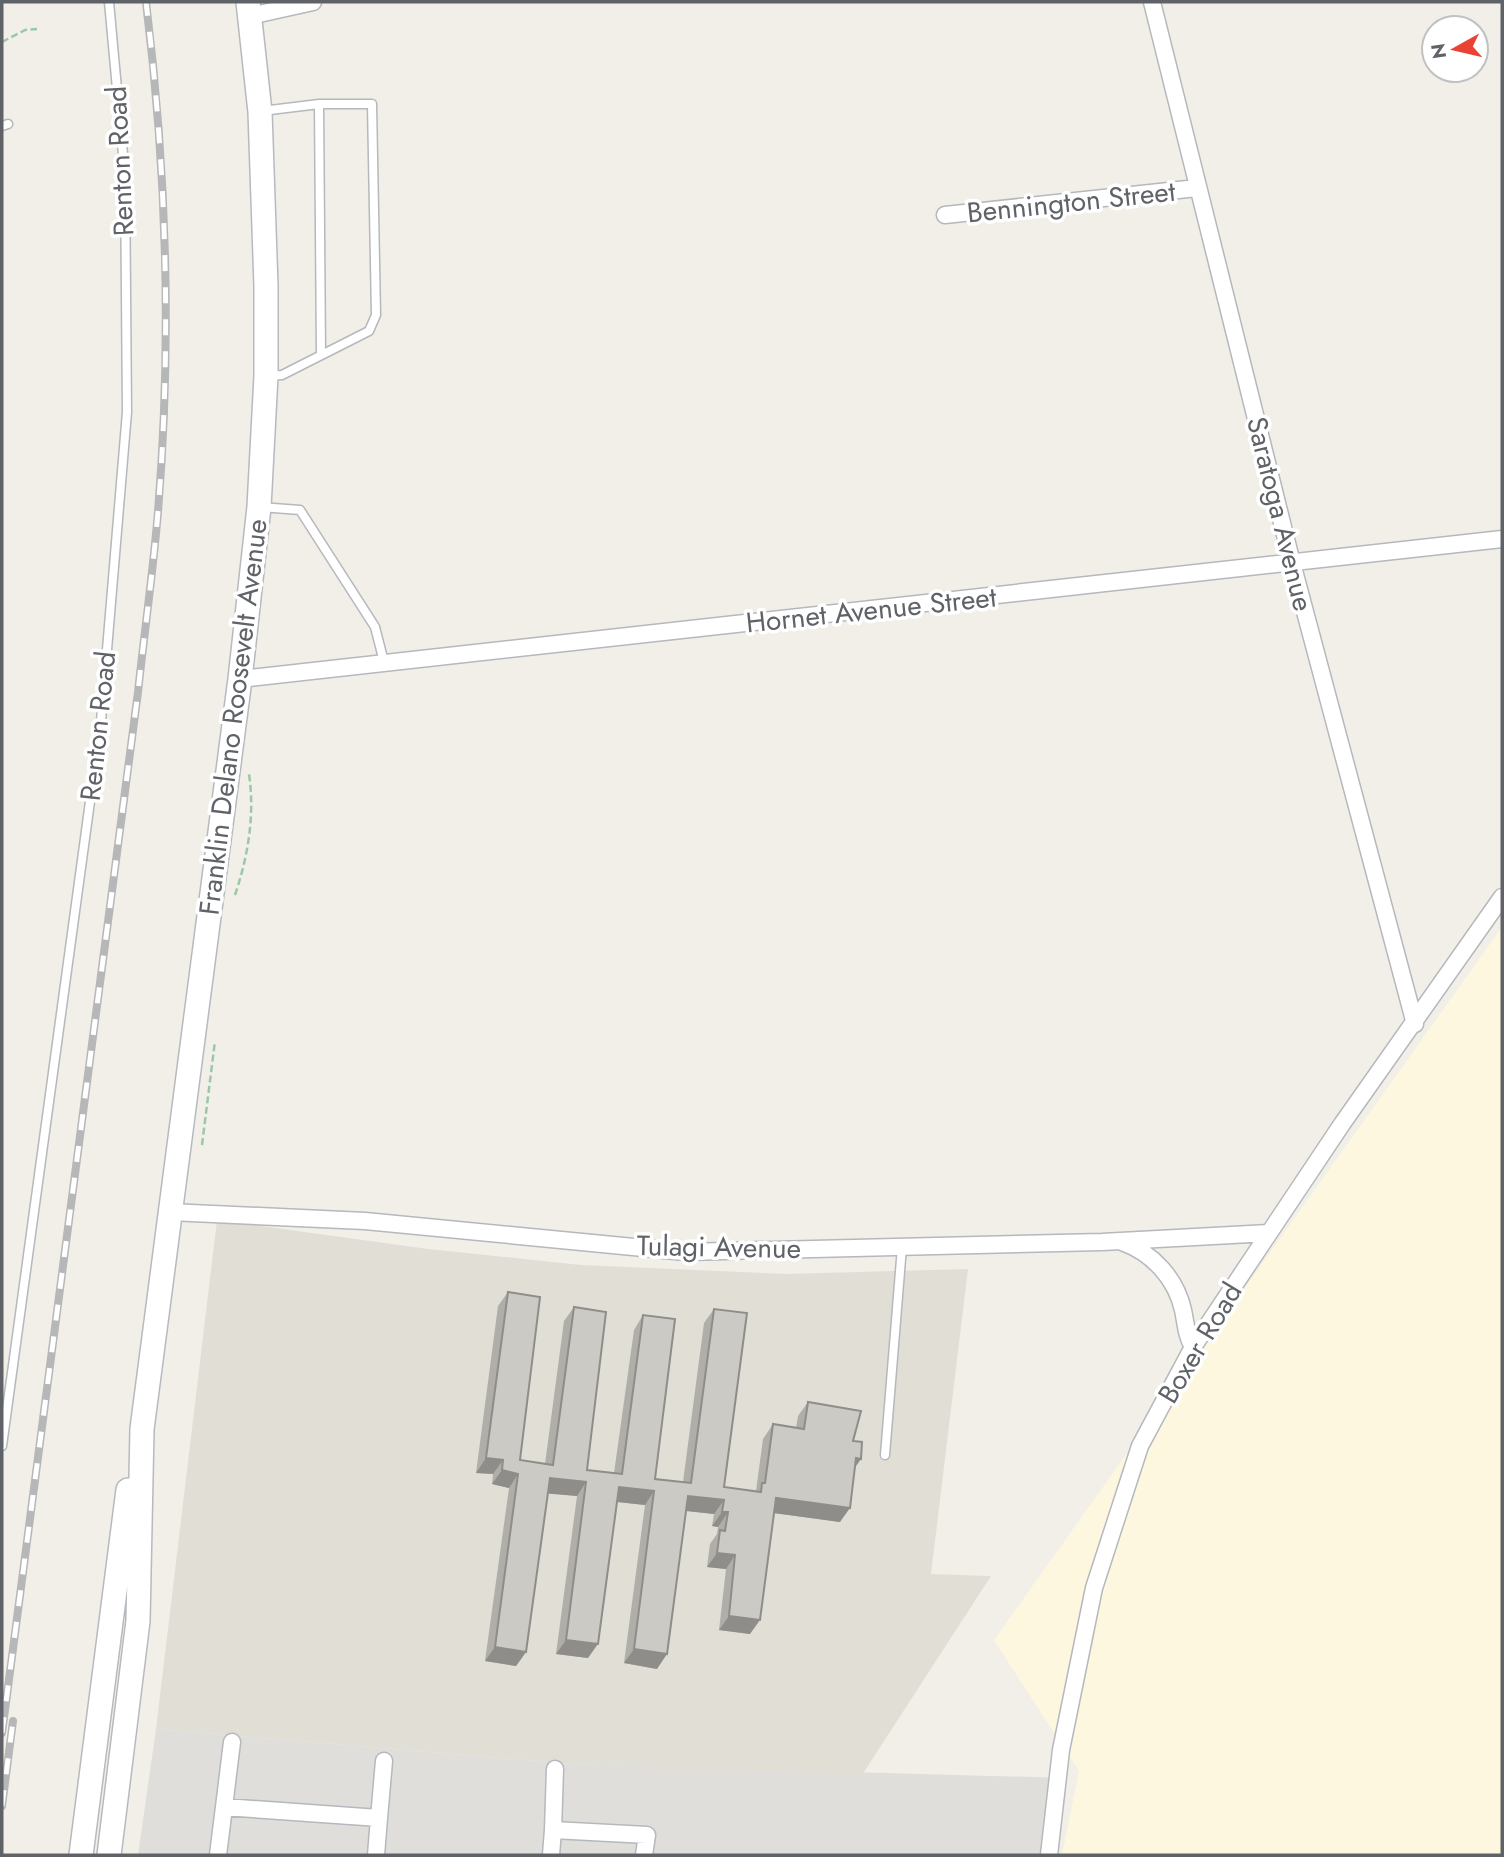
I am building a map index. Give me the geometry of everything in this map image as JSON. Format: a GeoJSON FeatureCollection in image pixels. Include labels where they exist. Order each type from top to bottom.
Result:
{"type":"FeatureCollection","features":[{"type":"Feature","properties":{"kind":"main road","name":"Franklin Delano Roosevelt Avenue"},"geometry":{"type":"LineString","coordinates":[[81,1855],[129,1485],[142,1429],[240,679],[259,507],[266,376],[260,112],[249,9]]}},
{"type":"Feature","properties":{"kind":"main road","name":"Franklin Delano Roosevelt Avenue"},"geometry":{"type":"LineString","coordinates":[[109,1855],[138,1621],[142,1429]]}},
{"type":"Feature","properties":{"kind":"street"},"geometry":{"type":"LineString","coordinates":[[249,9],[313,2]]}},
{"type":"Feature","properties":{"kind":"street","name":"Saratoga Avenue"},"geometry":{"type":"LineString","coordinates":[[1152,2],[1292,563],[1415,1024]]}},
{"type":"Feature","properties":{"kind":"street","name":"Bennington Street"},"geometry":{"type":"LineString","coordinates":[[945,215],[1198,188]]}},
{"type":"Feature","properties":{"kind":"street","name":"Hornet Avenue Street"},"geometry":{"type":"LineString","coordinates":[[240,679],[1502,539]]}},
{"type":"Feature","properties":{"kind":"street","name":"Boxer Road"},"geometry":{"type":"LineString","coordinates":[[1049,1855],[1061,1750],[1094,1588],[1140,1446],[1193,1347],[1342,1124],[1502,897]]}},
{"type":"Feature","properties":{"kind":"street","name":"Tulagi Avenue"},"geometry":{"type":"LineString","coordinates":[[170,1212],[365,1221],[685,1252],[1269,1233]]}},
{"type":"Feature","properties":{"kind":"street"},"geometry":{"type":"LineString","coordinates":[[1117,1240],[1153,1260],[1171,1281],[1182,1307],[1186,1335],[1193,1347]]}},
{"type":"Feature","properties":{"kind":"street"},"geometry":{"type":"LineString","coordinates":[[218,1855],[232,1742]]}},
{"type":"Feature","properties":{"kind":"street"},"geometry":{"type":"LineString","coordinates":[[376,1855],[384,1761]]}},
{"type":"Feature","properties":{"kind":"street"},"geometry":{"type":"LineString","coordinates":[[551,1855],[555,1769]]}},
{"type":"Feature","properties":{"kind":"street"},"geometry":{"type":"LineString","coordinates":[[224,1807],[379,1818]]}},
{"type":"Feature","properties":{"kind":"street"},"geometry":{"type":"LineString","coordinates":[[553,1830],[646,1835],[644,1855]]}},
{"type":"Feature","properties":{"kind":"lane","name":"Renton Road"},"geometry":{"type":"LineString","coordinates":[[2,1446],[101,721],[127,412],[125,176],[109,2]]}},
{"type":"Feature","properties":{"kind":"lane"},"geometry":{"type":"LineString","coordinates":[[319,104],[321,355]]}},
{"type":"Feature","properties":{"kind":"lane"},"geometry":{"type":"LineString","coordinates":[[260,112],[319,104],[372,104],[376,314],[369,331],[282,376],[266,376]]}},
{"type":"Feature","properties":{"kind":"lane"},"geometry":{"type":"LineString","coordinates":[[259,507],[300,510],[375,627],[384,662]]}},
{"type":"Feature","properties":{"kind":"lane"},"geometry":{"type":"LineString","coordinates":[[885,1455],[902,1247]]}},
{"type":"Feature","properties":{"kind":"path"},"geometry":{"type":"LineString","coordinates":[[2,42],[25,30],[37,29]]}},
{"type":"Feature","properties":{"kind":"path"},"geometry":{"type":"LineString","coordinates":[[235,895],[244,868],[251,824],[249,775]]}},
{"type":"Feature","properties":{"kind":"path"},"geometry":{"type":"LineString","coordinates":[[202,1145],[215,1041]]}},
{"type":"Feature","properties":{"kind":"shaded area"},"geometry":{"type":"Polygon","coordinates":[[[1502,927],[1502,1855],[1062,1855],[1079,1771],[994,1640],[1502,927]]]}},
{"type":"Feature","properties":{"kind":"shaded area"},"geometry":{"type":"Polygon","coordinates":[[[217,1220],[428,1249],[581,1265],[786,1274],[968,1269],[931,1574],[991,1576],[862,1775],[572,1764],[156,1729],[217,1220]]]}},
{"type":"Feature","properties":{"kind":"shaded area"},"geometry":{"type":"Polygon","coordinates":[[[156,1729],[572,1764],[1066,1778],[1054,1855],[138,1855],[156,1729]]]}},
{"type":"Feature","properties":{"kind":"building"},"geometry":{"type":"Polygon","coordinates":[[[508,1292],[540,1297],[520,1460],[553,1465],[574,1307],[606,1312],[587,1470],[622,1474],[643,1315],[675,1319],[655,1479],[691,1483],[714,1309],[747,1313],[724,1487],[761,1492],[762,1483],[765,1483],[773,1424],[804,1429],[808,1402],[861,1411],[853,1441],[862,1442],[861,1459],[856,1458],[850,1508],[776,1498],[760,1620],[729,1616],[735,1555],[717,1553],[720,1530],[725,1531],[728,1512],[722,1512],[724,1500],[688,1496],[667,1654],[634,1649],[654,1491],[619,1487],[598,1644],[566,1640],[586,1482],[550,1478],[526,1652],[495,1647],[518,1474],[502,1470],[503,1460],[486,1458],[508,1292]]]}},
{"type":"Feature","properties":{"kind":"railway"},"geometry":{"type":"LineString","coordinates":[[2,1733],[138,692],[157,523],[165,393],[165,262],[159,131],[146,2]]}},
{"type":"Feature","properties":{"kind":"railway"},"geometry":{"type":"LineString","coordinates":[[2,1806],[13,1721]]}}]}
